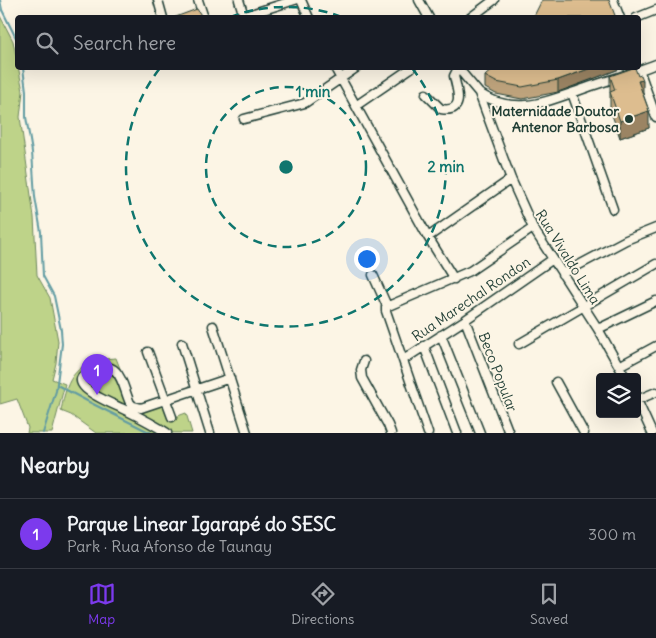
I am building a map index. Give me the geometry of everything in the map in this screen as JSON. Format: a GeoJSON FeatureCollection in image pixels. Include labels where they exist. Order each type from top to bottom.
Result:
{"type":"FeatureCollection","features":[{"type":"Feature","properties":{"kind":"street"},"geometry":{"type":"LineString","coordinates":[[158,0],[162,15]]}},
{"type":"Feature","properties":{"kind":"street"},"geometry":{"type":"LineString","coordinates":[[198,0],[203,15]]}},
{"type":"Feature","properties":{"kind":"street"},"geometry":{"type":"LineString","coordinates":[[239,0],[241,15]]}},
{"type":"Feature","properties":{"kind":"street"},"geometry":{"type":"LineString","coordinates":[[246,15],[281,2],[295,0]]}},
{"type":"Feature","properties":{"kind":"street"},"geometry":{"type":"LineString","coordinates":[[301,0],[308,15]]}},
{"type":"Feature","properties":{"kind":"street"},"geometry":{"type":"LineString","coordinates":[[419,0],[426,15]]}},
{"type":"Feature","properties":{"kind":"street"},"geometry":{"type":"LineString","coordinates":[[474,15],[494,0]]}},
{"type":"Feature","properties":{"kind":"street"},"geometry":{"type":"LineString","coordinates":[[613,0],[619,15]]}},
{"type":"Feature","properties":{"kind":"street"},"geometry":{"type":"LineString","coordinates":[[641,16],[656,10]]}},
{"type":"Feature","properties":{"kind":"street"},"geometry":{"type":"LineString","coordinates":[[641,68],[656,64]]}},
{"type":"Feature","properties":{"kind":"street"},"geometry":{"type":"LineString","coordinates":[[336,70],[428,237],[454,279]]}},
{"type":"Feature","properties":{"kind":"street"},"geometry":{"type":"LineString","coordinates":[[244,119],[305,103],[353,70]]}},
{"type":"Feature","properties":{"kind":"street"},"geometry":{"type":"LineString","coordinates":[[357,105],[408,70]]}},
{"type":"Feature","properties":{"kind":"street"},"geometry":{"type":"LineString","coordinates":[[426,94],[441,109],[452,108],[457,104],[459,98],[454,76],[457,70]]}},
{"type":"Feature","properties":{"kind":"street","name":"Rua Vivaldo Lima"},"geometry":{"type":"LineString","coordinates":[[460,70],[479,93],[533,228],[598,329],[623,373]]}},
{"type":"Feature","properties":{"kind":"street"},"geometry":{"type":"LineString","coordinates":[[479,93],[498,103],[511,106],[540,104],[636,70]]}},
{"type":"Feature","properties":{"kind":"street"},"geometry":{"type":"LineString","coordinates":[[639,70],[656,117]]}},
{"type":"Feature","properties":{"kind":"street"},"geometry":{"type":"LineString","coordinates":[[572,93],[613,208]]}},
{"type":"Feature","properties":{"kind":"street"},"geometry":{"type":"LineString","coordinates":[[428,237],[512,179]]}},
{"type":"Feature","properties":{"kind":"street"},"geometry":{"type":"LineString","coordinates":[[387,306],[470,271],[533,228]]}},
{"type":"Feature","properties":{"kind":"street"},"geometry":{"type":"LineString","coordinates":[[562,274],[626,240],[656,228]]}},
{"type":"Feature","properties":{"kind":"street","name":"Rua Marechal Rondon"},"geometry":{"type":"LineString","coordinates":[[403,360],[465,320],[552,259]]}},
{"type":"Feature","properties":{"kind":"street"},"geometry":{"type":"LineString","coordinates":[[519,344],[656,264]]}},
{"type":"Feature","properties":{"kind":"street"},"geometry":{"type":"LineString","coordinates":[[373,275],[387,306],[386,311],[428,433]]}},
{"type":"Feature","properties":{"kind":"street"},"geometry":{"type":"LineString","coordinates":[[598,329],[656,301]]}},
{"type":"Feature","properties":{"kind":"street","name":"Beco Popular"},"geometry":{"type":"LineString","coordinates":[[465,320],[509,433]]}},
{"type":"Feature","properties":{"kind":"street"},"geometry":{"type":"LineString","coordinates":[[213,326],[247,433]]}},
{"type":"Feature","properties":{"kind":"street"},"geometry":{"type":"LineString","coordinates":[[441,335],[480,433]]}},
{"type":"Feature","properties":{"kind":"street"},"geometry":{"type":"LineString","coordinates":[[182,343],[210,433]]}},
{"type":"Feature","properties":{"kind":"street"},"geometry":{"type":"LineString","coordinates":[[424,346],[456,433]]}},
{"type":"Feature","properties":{"kind":"street"},"geometry":{"type":"LineString","coordinates":[[619,366],[656,346]]}},
{"type":"Feature","properties":{"kind":"street"},"geometry":{"type":"LineString","coordinates":[[148,352],[172,417]]}},
{"type":"Feature","properties":{"kind":"street"},"geometry":{"type":"LineString","coordinates":[[364,361],[361,370],[362,378],[391,433]]}},
{"type":"Feature","properties":{"kind":"street"},"geometry":{"type":"LineString","coordinates":[[167,433],[94,395],[82,386],[83,377],[87,372],[106,366],[115,369],[119,374],[130,403],[141,408],[230,378]]}},
{"type":"Feature","properties":{"kind":"street"},"geometry":{"type":"LineString","coordinates":[[556,382],[584,433]]}},
{"type":"Feature","properties":{"kind":"street"},"geometry":{"type":"LineString","coordinates":[[641,398],[656,392]]}},
{"type":"Feature","properties":{"kind":"street"},"geometry":{"type":"LineString","coordinates":[[139,417],[141,408]]}},
{"type":"Feature","properties":{"kind":"street"},"geometry":{"type":"LineString","coordinates":[[641,409],[652,433]]}},
{"type":"Feature","properties":{"kind":"green space"},"geometry":{"type":"Polygon","coordinates":[[[0,16],[13,41],[15,70],[19,70],[23,91],[20,117],[34,217],[37,275],[50,298],[58,341],[52,379],[65,384],[52,433],[27,433],[28,428],[17,399],[0,404],[0,16]]]}},
{"type":"Feature","properties":{"kind":"green space"},"geometry":{"type":"Polygon","coordinates":[[[116,358],[136,407],[168,401],[175,417],[186,413],[192,433],[96,433],[71,415],[61,411],[67,388],[76,372],[92,362],[116,358]]]}},
{"type":"Feature","properties":{"kind":"building"},"geometry":{"type":"Polygon","coordinates":[[[542,0],[609,0],[615,15],[534,15],[542,0]]]}},
{"type":"Feature","properties":{"kind":"building"},"geometry":{"type":"Polygon","coordinates":[[[197,9],[201,15],[181,15],[197,9]]]}},
{"type":"Feature","properties":{"kind":"building"},"geometry":{"type":"Polygon","coordinates":[[[492,70],[586,70],[558,80],[522,87],[496,82],[485,76],[492,70]]]}},
{"type":"Feature","properties":{"kind":"building"},"geometry":{"type":"Polygon","coordinates":[[[627,70],[636,70],[638,76],[641,75],[643,80],[638,81],[649,111],[620,121],[610,92],[615,90],[610,76],[627,70]]]}},
{"type":"Feature","properties":{"kind":"waterway"},"geometry":{"type":"LineString","coordinates":[[0,0],[2,10],[15,36]]}},
{"type":"Feature","properties":{"kind":"waterway"},"geometry":{"type":"LineString","coordinates":[[23,70],[26,91],[26,117],[41,232],[43,276],[54,296],[62,344],[56,391],[43,433]]}},
{"type":"Feature","properties":{"kind":"waterway"},"geometry":{"type":"LineString","coordinates":[[57,385],[151,433]]}},
{"type":"Feature","properties":{"kind":"place","name":"Maternidade Doutor Antenor Barbosa"},"geometry":{"type":"Point","coordinates":[629,119]}},
{"type":"Feature","properties":{"kind":"place","name":"Parque Linear Igarapé do SESC"},"geometry":{"type":"Point","coordinates":[97,395]}}]}
